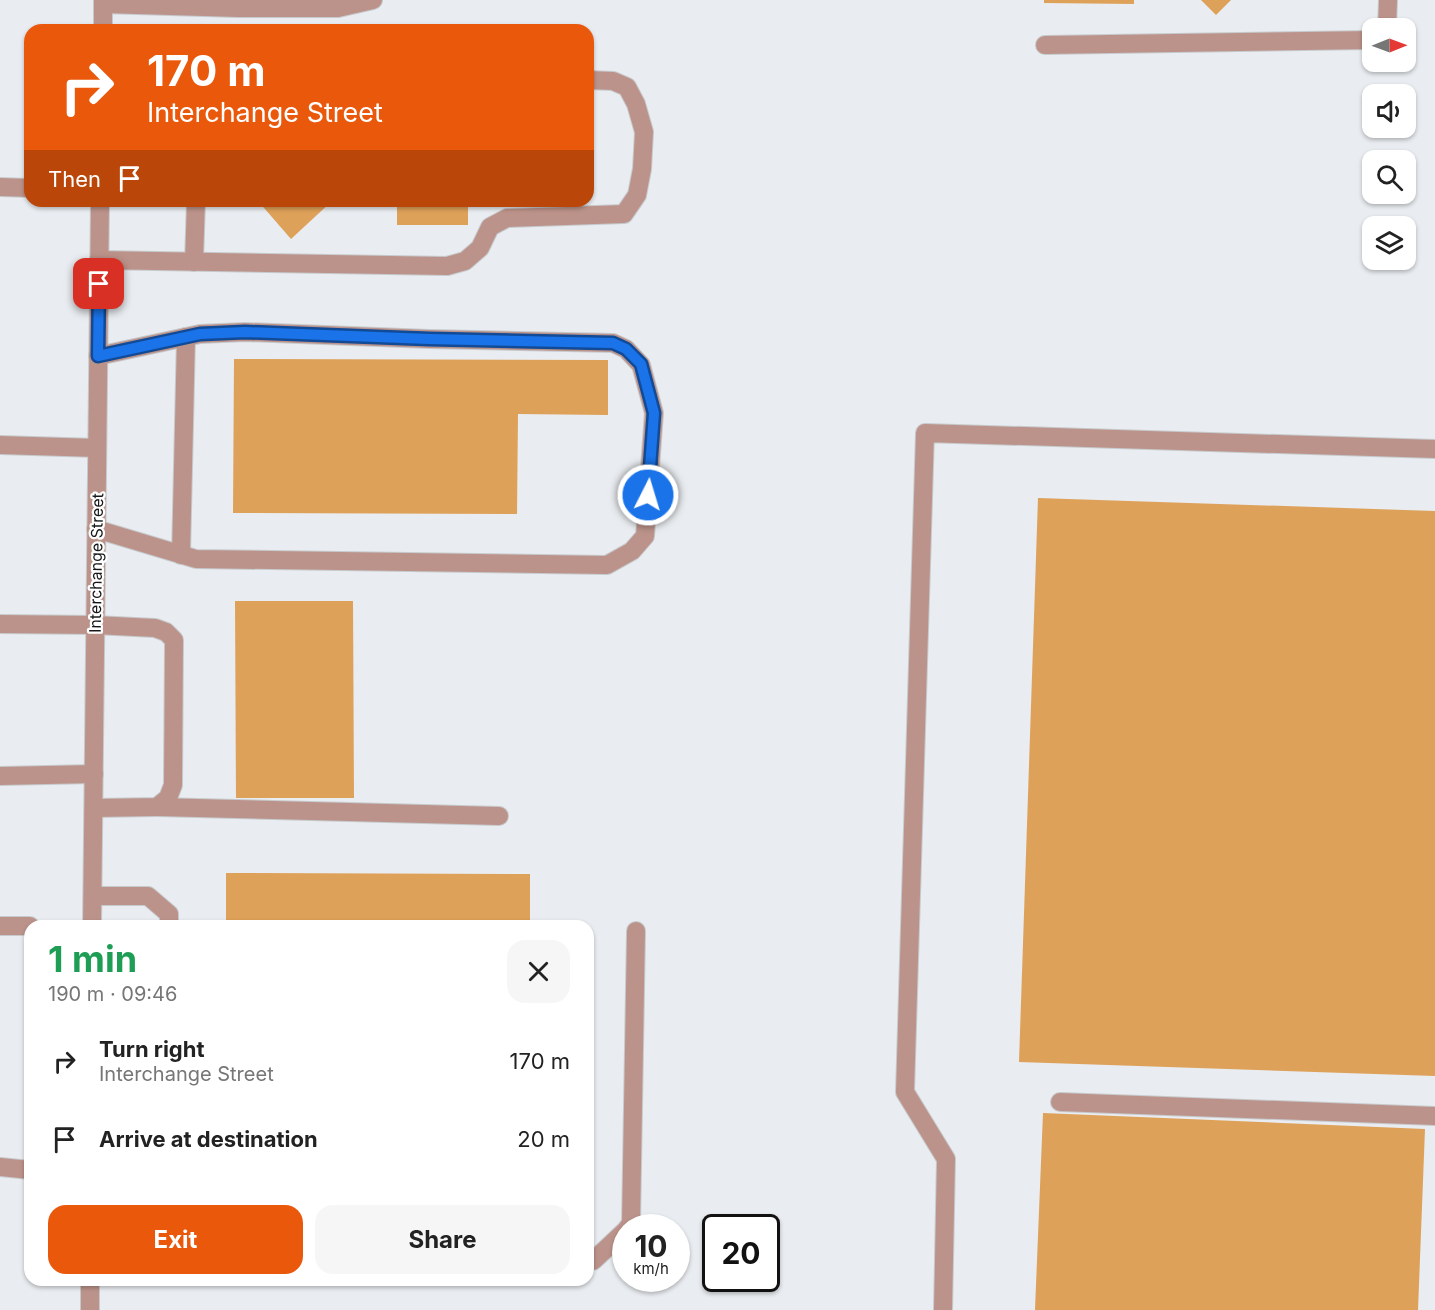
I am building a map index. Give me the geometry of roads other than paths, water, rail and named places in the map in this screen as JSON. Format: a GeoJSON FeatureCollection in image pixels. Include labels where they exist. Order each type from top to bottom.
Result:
{"type":"FeatureCollection","features":[{"type":"Feature","properties":{"kind":"street"},"geometry":{"type":"LineString","coordinates":[[102,24],[103,2],[238,8],[338,8],[373,0]]}},
{"type":"Feature","properties":{"kind":"street"},"geometry":{"type":"LineString","coordinates":[[1387,18],[1388,0]]}},
{"type":"Feature","properties":{"kind":"street"},"geometry":{"type":"LineString","coordinates":[[1045,45],[1362,40]]}},
{"type":"Feature","properties":{"kind":"street"},"geometry":{"type":"LineString","coordinates":[[99,260],[447,266],[465,261],[480,248],[490,226],[507,218],[624,214],[637,195],[642,169],[644,132],[636,104],[627,87],[613,81],[594,80]]}},
{"type":"Feature","properties":{"kind":"street"},"geometry":{"type":"LineString","coordinates":[[0,187],[24,188]]}},
{"type":"Feature","properties":{"kind":"street","name":"Interchange Street"},"geometry":{"type":"LineString","coordinates":[[92,920],[100,207]]}},
{"type":"Feature","properties":{"kind":"street"},"geometry":{"type":"LineString","coordinates":[[194,262],[196,207]]}},
{"type":"Feature","properties":{"kind":"street"},"geometry":{"type":"LineString","coordinates":[[96,529],[196,559],[607,565],[632,551],[645,536],[654,413],[641,364],[626,349],[613,343],[245,332],[200,334],[98,356]]}},
{"type":"Feature","properties":{"kind":"street"},"geometry":{"type":"LineString","coordinates":[[181,555],[186,337]]}},
{"type":"Feature","properties":{"kind":"street"},"geometry":{"type":"LineString","coordinates":[[943,1310],[946,1159],[905,1092],[925,433],[1435,448]]}},
{"type":"Feature","properties":{"kind":"street"},"geometry":{"type":"LineString","coordinates":[[0,445],[97,448]]}},
{"type":"Feature","properties":{"kind":"street"},"geometry":{"type":"LineString","coordinates":[[0,624],[155,628],[166,632],[174,640],[173,785],[168,798],[158,807]]}},
{"type":"Feature","properties":{"kind":"street"},"geometry":{"type":"LineString","coordinates":[[0,776],[94,774]]}},
{"type":"Feature","properties":{"kind":"street"},"geometry":{"type":"LineString","coordinates":[[94,808],[158,807],[499,816]]}},
{"type":"Feature","properties":{"kind":"street"},"geometry":{"type":"LineString","coordinates":[[93,896],[148,896],[169,914],[169,920]]}},
{"type":"Feature","properties":{"kind":"street"},"geometry":{"type":"LineString","coordinates":[[0,926],[24,926]]}},
{"type":"Feature","properties":{"kind":"street"},"geometry":{"type":"LineString","coordinates":[[631,1214],[636,931]]}},
{"type":"Feature","properties":{"kind":"street"},"geometry":{"type":"LineString","coordinates":[[1060,1102],[1435,1116]]}},
{"type":"Feature","properties":{"kind":"street"},"geometry":{"type":"LineString","coordinates":[[0,1167],[24,1169]]}},
{"type":"Feature","properties":{"kind":"street"},"geometry":{"type":"LineString","coordinates":[[594,1260],[612,1243]]}},
{"type":"Feature","properties":{"kind":"street"},"geometry":{"type":"LineString","coordinates":[[90,1286],[90,1310]]}}]}
